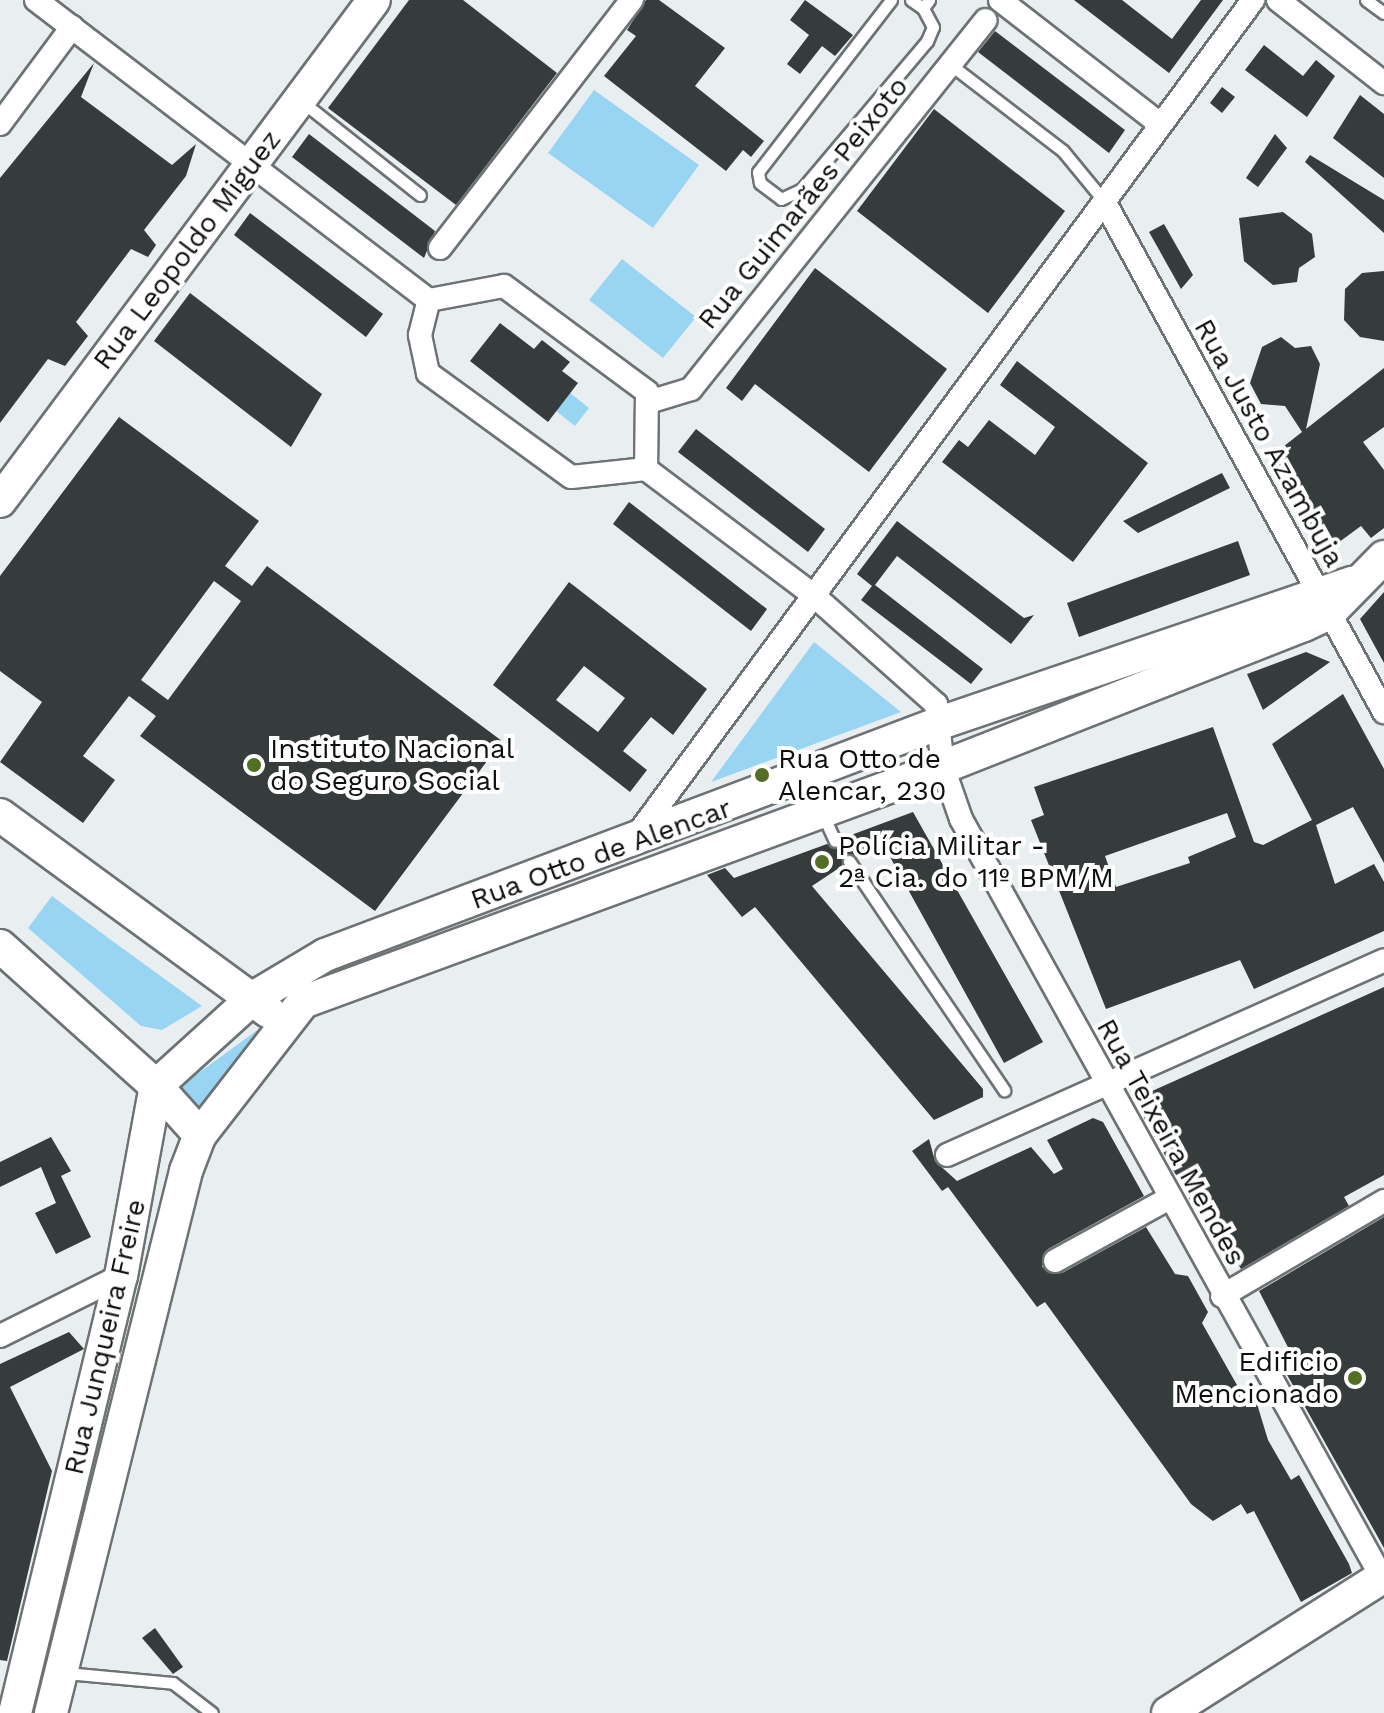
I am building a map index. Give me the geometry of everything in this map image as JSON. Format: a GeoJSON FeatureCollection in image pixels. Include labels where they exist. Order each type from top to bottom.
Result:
{"type":"FeatureCollection","features":[{"type":"Feature","properties":{"kind":"main road","name":"Rua Leopoldo Miguez"},"geometry":{"type":"LineString","coordinates":[[0,501],[374,0]]}},
{"type":"Feature","properties":{"kind":"main road"},"geometry":{"type":"LineString","coordinates":[[1322,602],[1384,557]]}},
{"type":"Feature","properties":{"kind":"main road","name":"Rua Otto de Alencar"},"geometry":{"type":"LineString","coordinates":[[253,998],[325,955],[806,778],[940,723],[1322,602]]}},
{"type":"Feature","properties":{"kind":"main road","name":"Rua Otto de Alencar"},"geometry":{"type":"LineString","coordinates":[[280,1022],[324,988],[943,767],[1322,602]]}},
{"type":"Feature","properties":{"kind":"main road"},"geometry":{"type":"LineString","coordinates":[[0,815],[253,998],[280,1022]]}},
{"type":"Feature","properties":{"kind":"main road"},"geometry":{"type":"LineString","coordinates":[[0,946],[156,1086],[200,1135]]}},
{"type":"Feature","properties":{"kind":"main road"},"geometry":{"type":"LineString","coordinates":[[156,1086],[253,998]]}},
{"type":"Feature","properties":{"kind":"main road","name":"Rua Junqueira Freire"},"geometry":{"type":"LineString","coordinates":[[51,1713],[162,1249],[200,1135],[280,1022]]}},
{"type":"Feature","properties":{"kind":"main road","name":"Rua Junqueira Freire"},"geometry":{"type":"LineString","coordinates":[[15,1713],[121,1276],[156,1086]]}},
{"type":"Feature","properties":{"kind":"main road"},"geometry":{"type":"LineString","coordinates":[[1168,1713],[1383,1577]]}},
{"type":"Feature","properties":{"kind":"street"},"geometry":{"type":"LineString","coordinates":[[36,0],[249,167],[429,300]]}},
{"type":"Feature","properties":{"kind":"street"},"geometry":{"type":"LineString","coordinates":[[440,248],[632,0]]}},
{"type":"Feature","properties":{"kind":"street"},"geometry":{"type":"LineString","coordinates":[[1000,0],[1160,124]]}},
{"type":"Feature","properties":{"kind":"street"},"geometry":{"type":"LineString","coordinates":[[631,843],[1253,0]]}},
{"type":"Feature","properties":{"kind":"street"},"geometry":{"type":"LineString","coordinates":[[1278,0],[1384,83]]}},
{"type":"Feature","properties":{"kind":"street","name":"Rua Guimarães Peixoto"},"geometry":{"type":"LineString","coordinates":[[652,401],[691,389],[986,20]]}},
{"type":"Feature","properties":{"kind":"street"},"geometry":{"type":"LineString","coordinates":[[0,124],[72,27]]}},
{"type":"Feature","properties":{"kind":"street","name":"Rua Justo Azambuja"},"geometry":{"type":"LineString","coordinates":[[1104,201],[1384,712]]}},
{"type":"Feature","properties":{"kind":"street"},"geometry":{"type":"LineString","coordinates":[[429,300],[473,287],[514,290],[652,401],[646,469]]}},
{"type":"Feature","properties":{"kind":"street"},"geometry":{"type":"LineString","coordinates":[[429,300],[422,359],[445,387],[571,477],[646,469],[812,594],[930,697],[940,723]]}},
{"type":"Feature","properties":{"kind":"street","name":"Rua Teixeira Mendes"},"geometry":{"type":"LineString","coordinates":[[940,723],[943,767],[961,819],[1104,1085],[1383,1577]]}},
{"type":"Feature","properties":{"kind":"street"},"geometry":{"type":"LineString","coordinates":[[947,1155],[1384,960]]}},
{"type":"Feature","properties":{"kind":"street"},"geometry":{"type":"LineString","coordinates":[[1055,1261],[1168,1199]]}},
{"type":"Feature","properties":{"kind":"street"},"geometry":{"type":"LineString","coordinates":[[1222,1296],[1384,1201]]}},
{"type":"Feature","properties":{"kind":"street"},"geometry":{"type":"LineString","coordinates":[[0,1336],[121,1276]]}},
{"type":"Feature","properties":{"kind":"lane"},"geometry":{"type":"LineString","coordinates":[[891,0],[758,172],[760,183],[781,199],[802,189],[927,41],[933,27],[926,4],[911,0]]}},
{"type":"Feature","properties":{"kind":"lane"},"geometry":{"type":"LineString","coordinates":[[1366,0],[1384,13]]}},
{"type":"Feature","properties":{"kind":"lane"},"geometry":{"type":"LineString","coordinates":[[951,65],[1063,151],[1104,201]]}},
{"type":"Feature","properties":{"kind":"lane"},"geometry":{"type":"LineString","coordinates":[[300,100],[420,195]]}},
{"type":"Feature","properties":{"kind":"lane"},"geometry":{"type":"LineString","coordinates":[[806,778],[816,813],[835,841]]}},
{"type":"Feature","properties":{"kind":"lane"},"geometry":{"type":"LineString","coordinates":[[849,861],[1004,1090]]}},
{"type":"Feature","properties":{"kind":"lane"},"geometry":{"type":"LineString","coordinates":[[61,1672],[173,1683],[212,1713]]}},
{"type":"Feature","properties":{"kind":"shaded area"},"geometry":{"type":"Polygon","coordinates":[[[594,90],[699,165],[653,228],[548,153],[594,90]]]}},
{"type":"Feature","properties":{"kind":"shaded area"},"geometry":{"type":"Polygon","coordinates":[[[622,259],[696,317],[663,358],[589,300],[622,259]]]}},
{"type":"Feature","properties":{"kind":"shaded area"},"geometry":{"type":"Polygon","coordinates":[[[503,340],[589,408],[575,426],[489,358],[503,340]]]}},
{"type":"Feature","properties":{"kind":"shaded area"},"geometry":{"type":"Polygon","coordinates":[[[814,642],[901,712],[711,782],[814,642]]]}},
{"type":"Feature","properties":{"kind":"shaded area"},"geometry":{"type":"Polygon","coordinates":[[[52,896],[202,1006],[162,1030],[141,1026],[28,928],[52,896]]]}},
{"type":"Feature","properties":{"kind":"shaded area"},"geometry":{"type":"Polygon","coordinates":[[[263,1026],[204,1104],[197,1109],[178,1088],[263,1026]]]}},
{"type":"Feature","properties":{"kind":"building"},"geometry":{"type":"Polygon","coordinates":[[[409,0],[463,0],[557,73],[456,205],[328,108],[409,0]]]}},
{"type":"Feature","properties":{"kind":"building"},"geometry":{"type":"Polygon","coordinates":[[[646,0],[659,0],[725,48],[695,86],[764,141],[751,157],[743,150],[726,171],[604,76],[636,36],[627,30],[646,0]]]}},
{"type":"Feature","properties":{"kind":"building"},"geometry":{"type":"Polygon","coordinates":[[[805,0],[853,35],[835,56],[822,46],[800,74],[787,64],[809,35],[790,20],[805,0]]]}},
{"type":"Feature","properties":{"kind":"building"},"geometry":{"type":"Polygon","coordinates":[[[1074,0],[1122,0],[1172,39],[1201,0],[1223,0],[1169,73],[1074,0]]]}},
{"type":"Feature","properties":{"kind":"building"},"geometry":{"type":"Polygon","coordinates":[[[995,31],[1125,130],[1109,153],[978,52],[995,31]]]}},
{"type":"Feature","properties":{"kind":"building"},"geometry":{"type":"Polygon","coordinates":[[[1264,45],[1303,76],[1316,60],[1335,76],[1307,117],[1245,70],[1264,45]]]}},
{"type":"Feature","properties":{"kind":"building"},"geometry":{"type":"Polygon","coordinates":[[[94,63],[81,97],[172,165],[196,144],[186,176],[144,230],[156,245],[148,257],[131,249],[76,322],[88,336],[65,366],[48,359],[0,423],[0,178],[94,63]]]}},
{"type":"Feature","properties":{"kind":"building"},"geometry":{"type":"Polygon","coordinates":[[[1222,87],[1235,97],[1222,113],[1210,103],[1222,87]]]}},
{"type":"Feature","properties":{"kind":"building"},"geometry":{"type":"Polygon","coordinates":[[[1360,95],[1384,114],[1384,178],[1333,138],[1360,95]]]}},
{"type":"Feature","properties":{"kind":"building"},"geometry":{"type":"Polygon","coordinates":[[[934,109],[1065,211],[988,313],[857,211],[934,109]]]}},
{"type":"Feature","properties":{"kind":"building"},"geometry":{"type":"Polygon","coordinates":[[[309,134],[435,231],[424,258],[292,157],[309,134]]]}},
{"type":"Feature","properties":{"kind":"building"},"geometry":{"type":"Polygon","coordinates":[[[1275,134],[1287,148],[1258,187],[1246,178],[1275,134]]]}},
{"type":"Feature","properties":{"kind":"building"},"geometry":{"type":"Polygon","coordinates":[[[1310,155],[1384,200],[1384,233],[1305,162],[1310,155]]]}},
{"type":"Feature","properties":{"kind":"building"},"geometry":{"type":"Polygon","coordinates":[[[1283,212],[1312,234],[1315,257],[1299,268],[1297,282],[1273,285],[1244,261],[1239,218],[1283,212]]]}},
{"type":"Feature","properties":{"kind":"building"},"geometry":{"type":"Polygon","coordinates":[[[250,213],[383,314],[366,337],[234,235],[250,213]]]}},
{"type":"Feature","properties":{"kind":"building"},"geometry":{"type":"Polygon","coordinates":[[[1164,224],[1193,275],[1181,289],[1149,232],[1164,224]]]}},
{"type":"Feature","properties":{"kind":"building"},"geometry":{"type":"Polygon","coordinates":[[[815,268],[947,369],[869,472],[755,384],[742,401],[726,388],[815,268]]]}},
{"type":"Feature","properties":{"kind":"building"},"geometry":{"type":"Polygon","coordinates":[[[1384,271],[1384,341],[1360,337],[1344,320],[1345,289],[1362,273],[1384,271]]]}},
{"type":"Feature","properties":{"kind":"building"},"geometry":{"type":"Polygon","coordinates":[[[190,293],[322,394],[291,447],[154,341],[190,293]]]}},
{"type":"Feature","properties":{"kind":"building"},"geometry":{"type":"Polygon","coordinates":[[[500,323],[534,349],[542,340],[570,362],[562,371],[578,383],[548,422],[470,361],[500,323]]]}},
{"type":"Feature","properties":{"kind":"building"},"geometry":{"type":"Polygon","coordinates":[[[1281,337],[1295,348],[1311,346],[1320,364],[1306,429],[1384,368],[1384,427],[1363,442],[1384,470],[1384,528],[1371,538],[1361,526],[1331,548],[1317,546],[1270,457],[1302,432],[1285,406],[1261,404],[1250,383],[1262,347],[1281,337]]]}},
{"type":"Feature","properties":{"kind":"building"},"geometry":{"type":"Polygon","coordinates":[[[1017,361],[1148,463],[1073,562],[942,462],[959,440],[968,447],[989,420],[1035,455],[1055,427],[1000,385],[1017,361]]]}},
{"type":"Feature","properties":{"kind":"building"},"geometry":{"type":"Polygon","coordinates":[[[119,417],[259,521],[225,566],[252,586],[267,566],[502,741],[375,911],[140,736],[156,716],[129,696],[83,756],[115,780],[83,823],[0,762],[42,702],[0,671],[0,576],[119,417]],[[214,581],[141,680],[168,700],[241,601],[214,581]]]}},
{"type":"Feature","properties":{"kind":"building"},"geometry":{"type":"Polygon","coordinates":[[[696,429],[825,529],[808,552],[678,452],[696,429]]]}},
{"type":"Feature","properties":{"kind":"building"},"geometry":{"type":"Polygon","coordinates":[[[1222,473],[1230,488],[1138,533],[1123,521],[1222,473]]]}},
{"type":"Feature","properties":{"kind":"building"},"geometry":{"type":"Polygon","coordinates":[[[629,502],[767,609],[751,631],[613,524],[629,502]]]}},
{"type":"Feature","properties":{"kind":"building"},"geometry":{"type":"Polygon","coordinates":[[[897,521],[1024,618],[1034,615],[1011,644],[897,556],[875,585],[983,669],[971,684],[861,600],[872,586],[857,574],[897,521]]]}},
{"type":"Feature","properties":{"kind":"building"},"geometry":{"type":"Polygon","coordinates":[[[1238,541],[1250,575],[1079,637],[1067,603],[1238,541]]]}},
{"type":"Feature","properties":{"kind":"building"},"geometry":{"type":"Polygon","coordinates":[[[569,582],[707,689],[673,735],[651,717],[623,751],[647,770],[630,792],[493,685],[569,582]],[[584,666],[556,700],[598,732],[625,698],[584,666]]]}},
{"type":"Feature","properties":{"kind":"building"},"geometry":{"type":"Polygon","coordinates":[[[1384,592],[1384,663],[1360,619],[1384,592]]]}},
{"type":"Feature","properties":{"kind":"building"},"geometry":{"type":"Polygon","coordinates":[[[1306,652],[1330,662],[1263,710],[1247,674],[1306,652]]]}},
{"type":"Feature","properties":{"kind":"building"},"geometry":{"type":"Polygon","coordinates":[[[1343,694],[1384,769],[1384,863],[1353,807],[1316,825],[1335,884],[1374,864],[1384,882],[1384,931],[1254,989],[1240,960],[1106,1009],[1031,820],[1044,815],[1034,787],[1213,727],[1254,842],[1263,845],[1312,820],[1272,744],[1343,694]],[[1227,813],[1105,856],[1116,887],[1190,863],[1188,857],[1236,837],[1227,813]]]}},
{"type":"Feature","properties":{"kind":"building"},"geometry":{"type":"Polygon","coordinates":[[[913,812],[1043,1042],[1004,1063],[884,846],[864,859],[844,854],[842,866],[812,886],[983,1089],[983,1097],[934,1120],[755,907],[742,917],[707,875],[725,868],[734,878],[827,844],[838,849],[843,838],[913,812]]]}},
{"type":"Feature","properties":{"kind":"building"},"geometry":{"type":"Polygon","coordinates":[[[1384,987],[1384,1175],[1344,1197],[1349,1206],[1241,1269],[1213,1220],[1204,1225],[1138,1107],[1141,1096],[1384,987]]]}},
{"type":"Feature","properties":{"kind":"building"},"geometry":{"type":"Polygon","coordinates":[[[1093,1118],[1103,1122],[1144,1196],[1048,1249],[1042,1267],[1062,1273],[1146,1227],[1175,1274],[1188,1276],[1208,1312],[1202,1323],[1245,1399],[1254,1394],[1268,1440],[1291,1480],[1299,1475],[1349,1564],[1352,1573],[1301,1602],[1254,1511],[1247,1514],[1241,1504],[1213,1521],[1191,1504],[1045,1302],[1037,1307],[948,1187],[942,1191],[912,1151],[929,1139],[935,1161],[957,1181],[1031,1147],[1054,1174],[1063,1169],[1047,1140],[1093,1118]]]}},
{"type":"Feature","properties":{"kind":"building"},"geometry":{"type":"Polygon","coordinates":[[[51,1137],[71,1171],[61,1176],[91,1237],[56,1254],[35,1213],[56,1203],[41,1167],[0,1187],[0,1162],[51,1137]]]}},
{"type":"Feature","properties":{"kind":"building"},"geometry":{"type":"Polygon","coordinates":[[[1384,1217],[1384,1548],[1281,1364],[1293,1357],[1259,1291],[1384,1217]]]}},
{"type":"Feature","properties":{"kind":"building"},"geometry":{"type":"Polygon","coordinates":[[[69,1332],[84,1349],[10,1387],[52,1471],[7,1661],[0,1660],[0,1364],[69,1332]]]}},
{"type":"Feature","properties":{"kind":"building"},"geometry":{"type":"Polygon","coordinates":[[[155,1628],[183,1667],[173,1674],[142,1638],[155,1628]]]}},
{"type":"Feature","properties":{"kind":"place","name":"Instituto Nacional do Seguro Social"},"geometry":{"type":"Point","coordinates":[254,765]}},
{"type":"Feature","properties":{"kind":"place","name":"Rua Otto de Alencar, 230"},"geometry":{"type":"Point","coordinates":[762,775]}},
{"type":"Feature","properties":{"kind":"place","name":"Polícia Militar - 2ª Cia. do 11º BPM/M"},"geometry":{"type":"Point","coordinates":[822,862]}},
{"type":"Feature","properties":{"kind":"place","name":"Edificio Mencionado"},"geometry":{"type":"Point","coordinates":[1355,1378]}}]}
